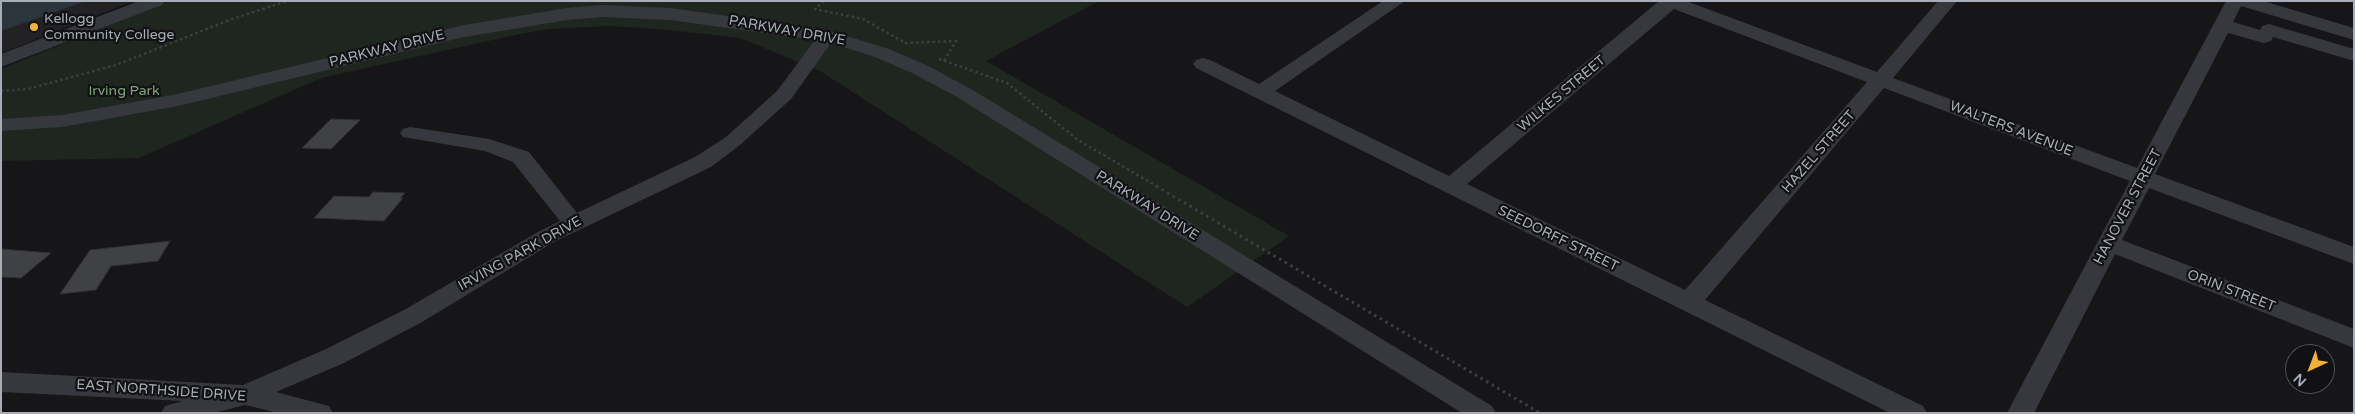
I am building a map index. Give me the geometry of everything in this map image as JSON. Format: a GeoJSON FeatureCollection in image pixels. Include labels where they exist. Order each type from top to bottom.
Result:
{"type":"FeatureCollection","features":[{"type":"Feature","properties":{"kind":"street"},"geometry":{"type":"LineString","coordinates":[[1,61],[156,1]]}},
{"type":"Feature","properties":{"kind":"street"},"geometry":{"type":"LineString","coordinates":[[1260,92],[1396,1]]}},
{"type":"Feature","properties":{"kind":"street","name":"HAZEL STREET"},"geometry":{"type":"LineString","coordinates":[[1689,302],[1948,1]]}},
{"type":"Feature","properties":{"kind":"street","name":"HANOVER STREET"},"geometry":{"type":"LineString","coordinates":[[2020,413],[2235,1]]}},
{"type":"Feature","properties":{"kind":"street"},"geometry":{"type":"LineString","coordinates":[[2243,1],[2354,34]]}},
{"type":"Feature","properties":{"kind":"street","name":"WALTERS AVENUE"},"geometry":{"type":"LineString","coordinates":[[1671,2],[2354,256]]}},
{"type":"Feature","properties":{"kind":"street","name":"WILKES STREET"},"geometry":{"type":"LineString","coordinates":[[1451,186],[1671,2]]}},
{"type":"Feature","properties":{"kind":"street","name":"PARKWAY DRIVE"},"geometry":{"type":"LineString","coordinates":[[1,126],[62,120],[178,100],[464,31],[566,14],[602,12],[670,14],[760,25],[827,36],[882,53],[919,69],[964,93],[1483,413]]}},
{"type":"Feature","properties":{"kind":"street"},"geometry":{"type":"LineString","coordinates":[[2222,25],[2264,37],[2269,30],[2354,55]]}},
{"type":"Feature","properties":{"kind":"street","name":"IRVING PARK DRIVE"},"geometry":{"type":"LineString","coordinates":[[174,413],[245,396],[335,356],[413,316],[573,223],[703,162],[733,141],[784,95],[827,36]]}},
{"type":"Feature","properties":{"kind":"street","name":"SEEDORFF STREET"},"geometry":{"type":"LineString","coordinates":[[1203,64],[1914,413]]}},
{"type":"Feature","properties":{"kind":"street"},"geometry":{"type":"LineString","coordinates":[[410,133],[489,144],[521,157],[573,223]]}},
{"type":"Feature","properties":{"kind":"street","name":"ORIN STREET"},"geometry":{"type":"LineString","coordinates":[[2108,243],[2354,339]]}},
{"type":"Feature","properties":{"kind":"street","name":"EAST NORTHSIDE DRIVE"},"geometry":{"type":"LineString","coordinates":[[1,382],[171,390],[245,396],[320,413]]}},
{"type":"Feature","properties":{"kind":"path"},"geometry":{"type":"LineString","coordinates":[[1,91],[28,89],[116,65],[287,1]]}},
{"type":"Feature","properties":{"kind":"path"},"geometry":{"type":"LineString","coordinates":[[824,1],[815,9],[863,19],[916,50]]}},
{"type":"Feature","properties":{"kind":"path"},"geometry":{"type":"LineString","coordinates":[[904,43],[956,41],[944,61]]}},
{"type":"Feature","properties":{"kind":"path"},"geometry":{"type":"LineString","coordinates":[[937,58],[1007,83],[1078,140],[1540,413]]}},
{"type":"Feature","properties":{"kind":"shaded area","name":"Kellogg Community College"},"geometry":{"type":"Polygon","coordinates":[[[1,1],[133,1],[1,53],[1,1]]]}},
{"type":"Feature","properties":{"kind":"shaded area"},"geometry":{"type":"Polygon","coordinates":[[[1,1],[86,1],[1,31],[1,1]]]}},
{"type":"Feature","properties":{"kind":"green space","name":"Irving Park"},"geometry":{"type":"Polygon","coordinates":[[[170,1],[1099,1],[986,61],[1289,236],[1187,307],[820,71],[740,38],[611,26],[549,29],[520,34],[321,78],[139,158],[1,161],[1,69],[170,1]]]}},
{"type":"Feature","properties":{"kind":"building"},"geometry":{"type":"Polygon","coordinates":[[[331,119],[360,120],[331,149],[302,148],[331,119]]]}},
{"type":"Feature","properties":{"kind":"building"},"geometry":{"type":"Polygon","coordinates":[[[373,192],[405,193],[384,221],[314,218],[334,196],[369,197],[373,192]]]}},
{"type":"Feature","properties":{"kind":"building"},"geometry":{"type":"Polygon","coordinates":[[[170,241],[158,261],[111,266],[96,290],[60,294],[90,250],[170,241]]]}},
{"type":"Feature","properties":{"kind":"building"},"geometry":{"type":"Polygon","coordinates":[[[1,249],[51,253],[21,278],[1,277],[1,249]]]}},
{"type":"Feature","properties":{"kind":"place","name":"Kellogg Community College"},"geometry":{"type":"Point","coordinates":[34,27]}}]}
